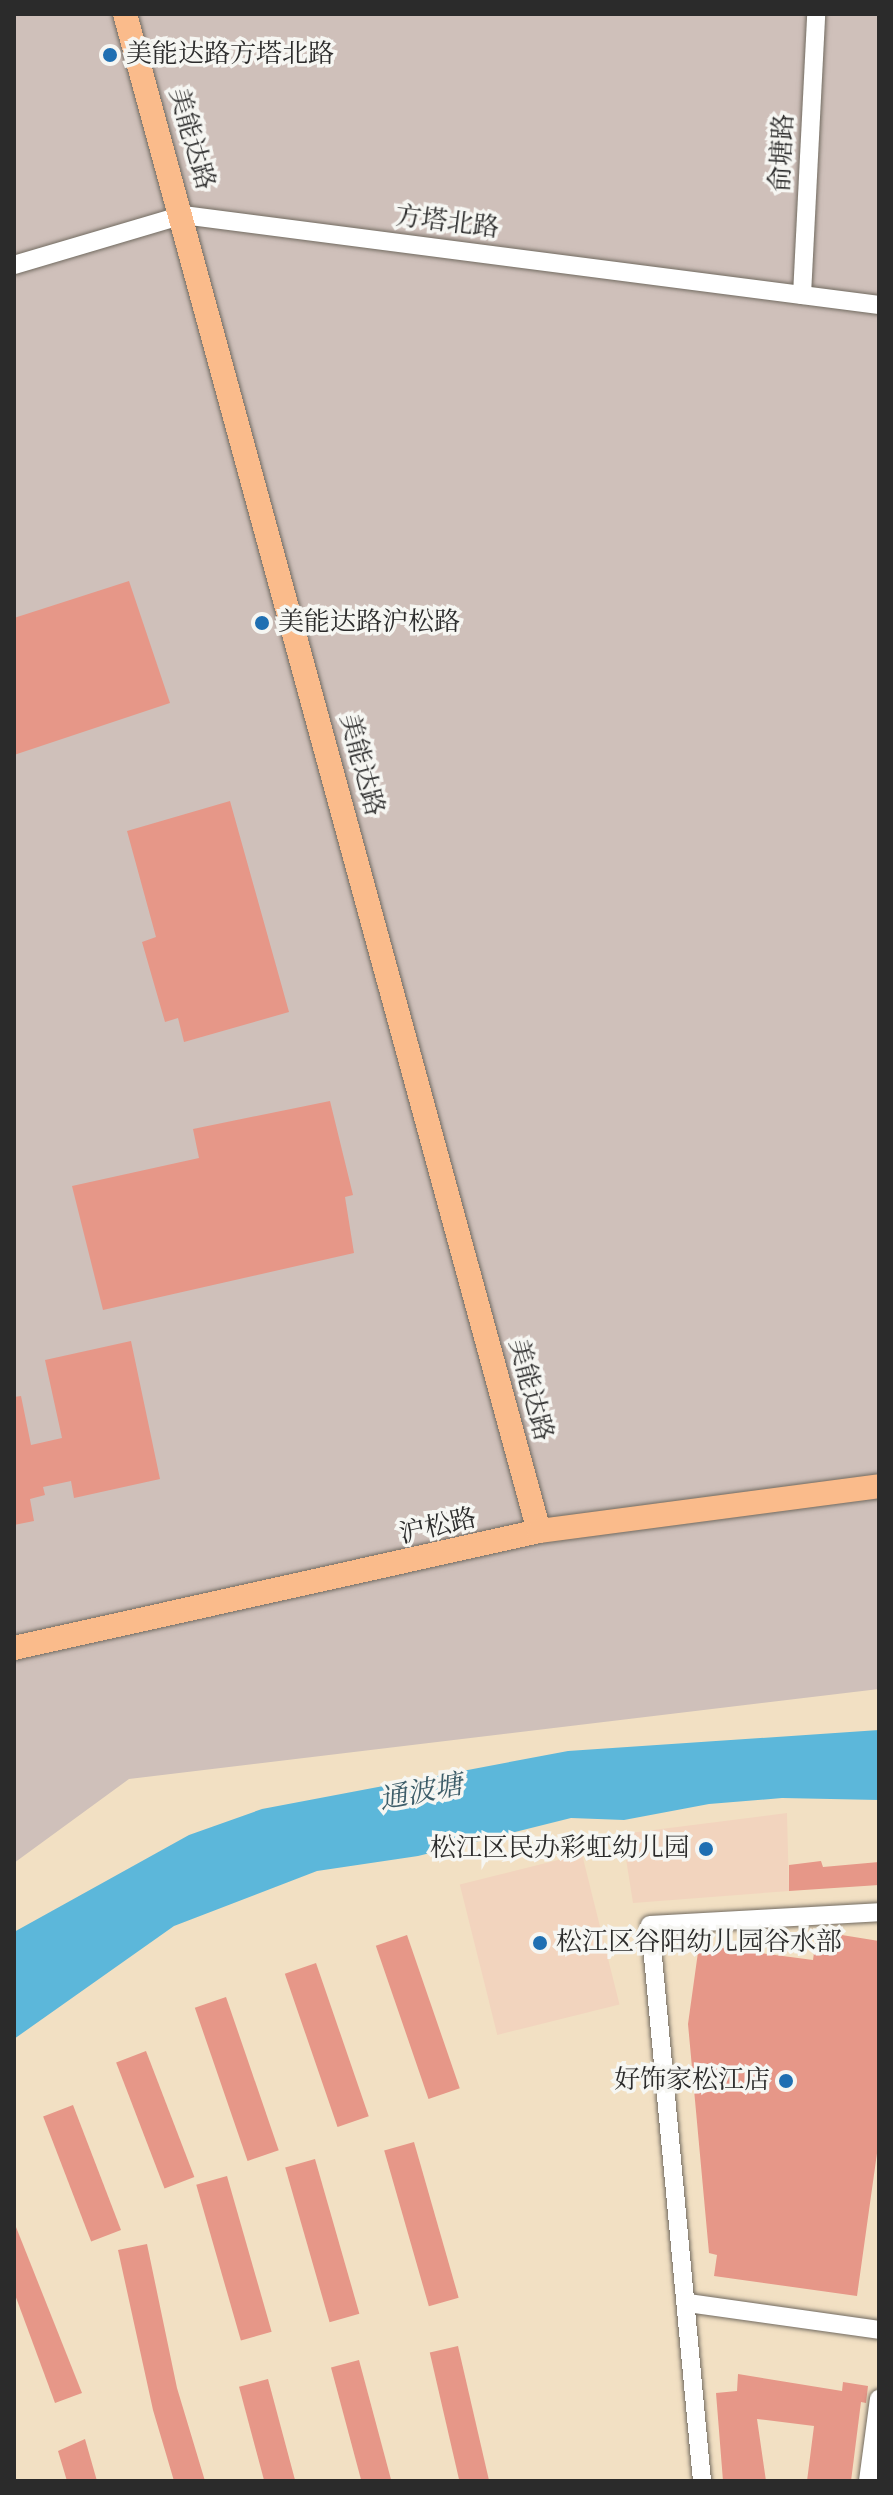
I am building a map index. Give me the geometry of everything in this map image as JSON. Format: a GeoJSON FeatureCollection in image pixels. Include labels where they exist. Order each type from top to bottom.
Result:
{"type":"FeatureCollection","features":[{"type":"Feature","properties":{"kind":"main road","name":"美能达路"},"geometry":{"type":"LineString","coordinates":[[125,14],[183,215],[539,1531]]}},
{"type":"Feature","properties":{"kind":"main road","name":"沪松路"},"geometry":{"type":"LineString","coordinates":[[14,1648],[539,1531],[879,1486]]}},
{"type":"Feature","properties":{"kind":"street","name":"俞塘路"},"geometry":{"type":"LineString","coordinates":[[802,295],[816,14]]}},
{"type":"Feature","properties":{"kind":"street","name":"方塔北路"},"geometry":{"type":"LineString","coordinates":[[14,265],[183,215],[879,305]]}},
{"type":"Feature","properties":{"kind":"street"},"geometry":{"type":"LineString","coordinates":[[702,2481],[688,2303],[650,1925],[879,1912]]}},
{"type":"Feature","properties":{"kind":"street"},"geometry":{"type":"LineString","coordinates":[[688,2303],[879,2330]]}},
{"type":"Feature","properties":{"kind":"street"},"geometry":{"type":"LineString","coordinates":[[868,2481],[879,2399]]}},
{"type":"Feature","properties":{"kind":"shaded area"},"geometry":{"type":"Polygon","coordinates":[[[14,14],[879,14],[879,1689],[129,1779],[14,1863],[14,14]]]}},
{"type":"Feature","properties":{"kind":"shaded area","name":"松江区民办彩虹幼儿园"},"geometry":{"type":"Polygon","coordinates":[[[787,1813],[789,1891],[633,1903],[622,1834],[787,1813]]]}},
{"type":"Feature","properties":{"kind":"shaded area","name":"松江区谷阳幼儿园谷水部"},"geometry":{"type":"Polygon","coordinates":[[[582,1854],[619,2004],[497,2035],[460,1884],[582,1854]]]}},
{"type":"Feature","properties":{"kind":"water","name":"通波塘"},"geometry":{"type":"Polygon","coordinates":[[[879,1730],[879,1800],[782,1798],[709,1804],[624,1820],[571,1818],[418,1856],[317,1871],[174,1926],[14,2039],[14,1932],[189,1835],[262,1809],[568,1751],[879,1730]]]}},
{"type":"Feature","properties":{"kind":"building"},"geometry":{"type":"Polygon","coordinates":[[[129,581],[170,703],[14,755],[14,618],[129,581]]]}},
{"type":"Feature","properties":{"kind":"building"},"geometry":{"type":"Polygon","coordinates":[[[230,801],[289,1012],[184,1042],[178,1018],[165,1022],[142,942],[156,937],[127,831],[230,801]]]}},
{"type":"Feature","properties":{"kind":"building"},"geometry":{"type":"Polygon","coordinates":[[[330,1101],[353,1195],[345,1197],[354,1253],[103,1310],[72,1186],[199,1158],[193,1129],[330,1101]]]}},
{"type":"Feature","properties":{"kind":"building"},"geometry":{"type":"Polygon","coordinates":[[[131,1341],[160,1479],[74,1498],[71,1481],[43,1487],[45,1495],[30,1499],[34,1521],[14,1525],[14,1397],[21,1396],[31,1445],[62,1438],[45,1360],[131,1341]]]}},
{"type":"Feature","properties":{"kind":"building"},"geometry":{"type":"Polygon","coordinates":[[[821,1861],[823,1867],[879,1862],[879,1885],[789,1891],[789,1865],[821,1861]]]}},
{"type":"Feature","properties":{"kind":"building","name":"好饰家松江店"},"geometry":{"type":"Polygon","coordinates":[[[817,1931],[879,1941],[879,2139],[857,2296],[714,2276],[717,2255],[709,2253],[688,2024],[699,1945],[813,1960],[817,1931]]]}},
{"type":"Feature","properties":{"kind":"building"},"geometry":{"type":"Polygon","coordinates":[[[407,1935],[460,2088],[429,2099],[376,1946],[407,1935]]]}},
{"type":"Feature","properties":{"kind":"building"},"geometry":{"type":"Polygon","coordinates":[[[316,1963],[369,2116],[338,2127],[285,1974],[316,1963]]]}},
{"type":"Feature","properties":{"kind":"building"},"geometry":{"type":"Polygon","coordinates":[[[226,1997],[279,2150],[248,2161],[195,2008],[226,1997]]]}},
{"type":"Feature","properties":{"kind":"building"},"geometry":{"type":"Polygon","coordinates":[[[146,2051],[194,2177],[165,2189],[116,2062],[146,2051]]]}},
{"type":"Feature","properties":{"kind":"building"},"geometry":{"type":"Polygon","coordinates":[[[73,2105],[121,2230],[91,2242],[43,2116],[73,2105]]]}},
{"type":"Feature","properties":{"kind":"building"},"geometry":{"type":"Polygon","coordinates":[[[414,2142],[459,2298],[429,2306],[384,2151],[414,2142]]]}},
{"type":"Feature","properties":{"kind":"building"},"geometry":{"type":"Polygon","coordinates":[[[315,2159],[359,2314],[330,2322],[285,2168],[315,2159]]]}},
{"type":"Feature","properties":{"kind":"building"},"geometry":{"type":"Polygon","coordinates":[[[227,2176],[272,2332],[241,2341],[196,2185],[227,2176]]]}},
{"type":"Feature","properties":{"kind":"building"},"geometry":{"type":"Polygon","coordinates":[[[14,2222],[82,2393],[55,2403],[14,2292],[14,2222]]]}},
{"type":"Feature","properties":{"kind":"building"},"geometry":{"type":"Polygon","coordinates":[[[147,2244],[177,2388],[205,2481],[174,2481],[153,2410],[118,2250],[147,2244]]]}},
{"type":"Feature","properties":{"kind":"building"},"geometry":{"type":"Polygon","coordinates":[[[458,2346],[489,2480],[459,2481],[430,2353],[458,2346]]]}},
{"type":"Feature","properties":{"kind":"building"},"geometry":{"type":"Polygon","coordinates":[[[359,2360],[391,2481],[361,2481],[331,2368],[359,2360]]]}},
{"type":"Feature","properties":{"kind":"building"},"geometry":{"type":"Polygon","coordinates":[[[738,2374],[842,2391],[843,2382],[868,2386],[866,2403],[861,2402],[851,2481],[807,2481],[814,2426],[757,2419],[766,2481],[723,2481],[716,2393],[737,2391],[738,2374]]]}},
{"type":"Feature","properties":{"kind":"building"},"geometry":{"type":"Polygon","coordinates":[[[268,2379],[295,2481],[264,2481],[239,2387],[268,2379]]]}},
{"type":"Feature","properties":{"kind":"building"},"geometry":{"type":"Polygon","coordinates":[[[85,2439],[97,2481],[67,2481],[58,2451],[85,2439]]]}},
{"type":"Feature","properties":{"kind":"place","name":"美能达路方塔北路"},"geometry":{"type":"Point","coordinates":[110,55]}},
{"type":"Feature","properties":{"kind":"place","name":"美能达路沪松路"},"geometry":{"type":"Point","coordinates":[262,623]}},
{"type":"Feature","properties":{"kind":"place","name":"松江区民办彩虹幼儿园"},"geometry":{"type":"Point","coordinates":[706,1849]}},
{"type":"Feature","properties":{"kind":"place","name":"松江区谷阳幼儿园谷水部"},"geometry":{"type":"Point","coordinates":[540,1943]}},
{"type":"Feature","properties":{"kind":"place","name":"好饰家松江店"},"geometry":{"type":"Point","coordinates":[786,2081]}}]}
